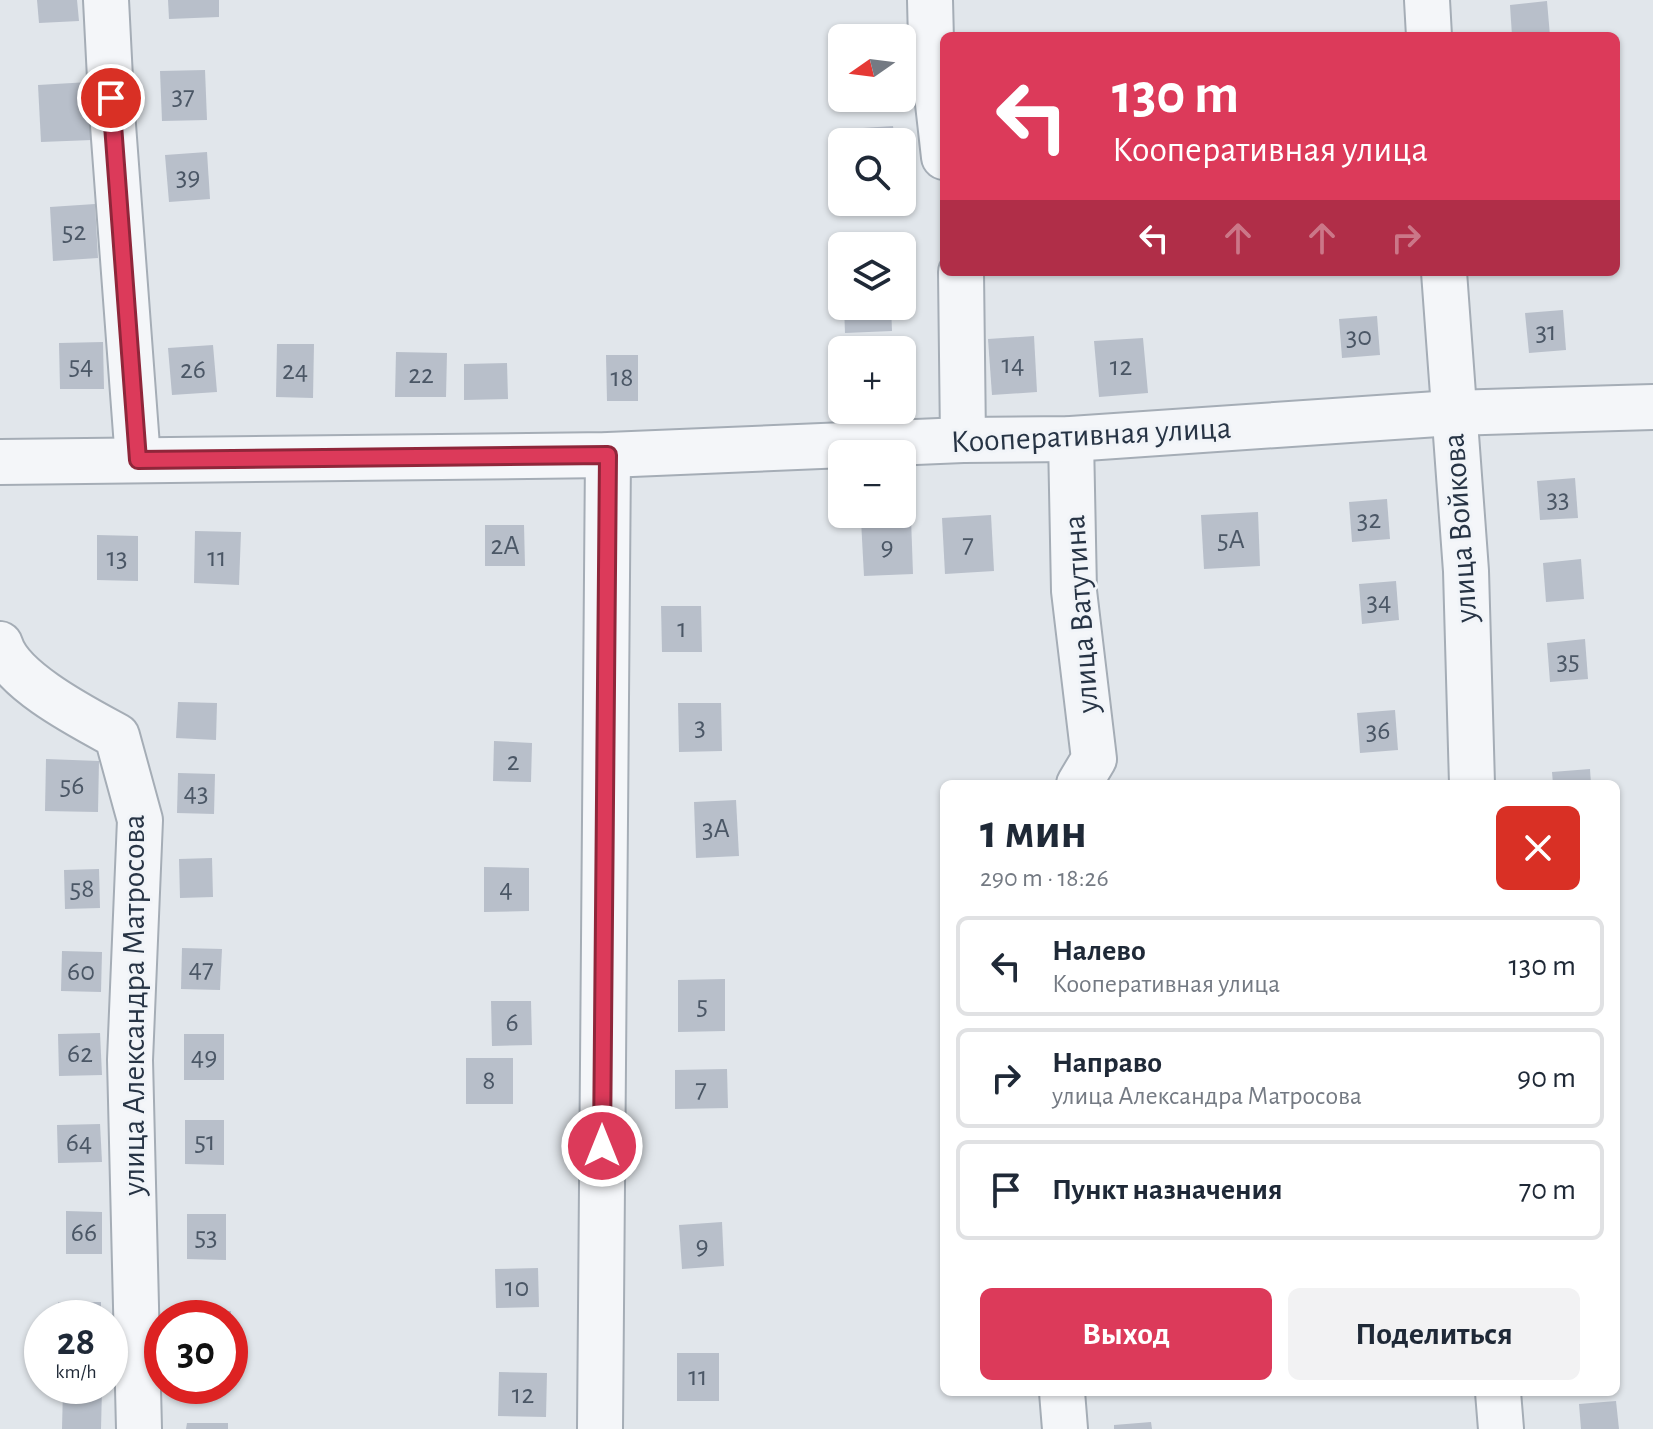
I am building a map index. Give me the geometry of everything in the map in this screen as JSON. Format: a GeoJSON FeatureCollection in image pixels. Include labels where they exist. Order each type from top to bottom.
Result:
{"type":"FeatureCollection","features":[{"type":"Feature","properties":{"kind":"street"},"geometry":{"type":"LineString","coordinates":[[106,0],[138,460]]}},
{"type":"Feature","properties":{"kind":"street"},"geometry":{"type":"LineString","coordinates":[[930,0],[940,121]]}},
{"type":"Feature","properties":{"kind":"street"},"geometry":{"type":"LineString","coordinates":[[1427,0],[1429,32]]}},
{"type":"Feature","properties":{"kind":"street"},"geometry":{"type":"LineString","coordinates":[[961,276],[963,440]]}},
{"type":"Feature","properties":{"kind":"street","name":"улица Войкова"},"geometry":{"type":"LineString","coordinates":[[1444,276],[1466,571],[1472,780]]}},
{"type":"Feature","properties":{"kind":"street","name":"Кооперативная улица"},"geometry":{"type":"LineString","coordinates":[[0,462],[608,455],[963,440],[1071,439],[1452,413],[1653,407]]}},
{"type":"Feature","properties":{"kind":"street","name":"улица Ватутина"},"geometry":{"type":"LineString","coordinates":[[1071,439],[1074,591],[1094,759],[1081,780]]}},
{"type":"Feature","properties":{"kind":"street"},"geometry":{"type":"LineString","coordinates":[[600,1429],[608,455]]}},
{"type":"Feature","properties":{"kind":"street","name":"улица Александра Матросова"},"geometry":{"type":"LineString","coordinates":[[0,644],[4,658],[62,707],[117,736],[140,820],[130,1060],[139,1429]]}},
{"type":"Feature","properties":{"kind":"street"},"geometry":{"type":"LineString","coordinates":[[1062,1396],[1065,1429]]}},
{"type":"Feature","properties":{"kind":"street"},"geometry":{"type":"LineString","coordinates":[[1498,1396],[1501,1429]]}},
{"type":"Feature","properties":{"kind":"building"},"geometry":{"type":"Polygon","coordinates":[[[37,0],[77,0],[79,21],[39,23],[37,0]]]}},
{"type":"Feature","properties":{"kind":"building"},"geometry":{"type":"Polygon","coordinates":[[[168,0],[219,0],[219,17],[169,19],[168,0]]]}},
{"type":"Feature","properties":{"kind":"building"},"geometry":{"type":"Polygon","coordinates":[[[1547,1],[1550,32],[1512,32],[1510,5],[1547,1]]]}},
{"type":"Feature","properties":{"kind":"building"},"geometry":{"type":"Polygon","coordinates":[[[205,70],[207,120],[162,121],[160,71],[205,70]]]}},
{"type":"Feature","properties":{"kind":"building"},"geometry":{"type":"Polygon","coordinates":[[[89,82],[92,140],[41,142],[38,85],[89,82]]]}},
{"type":"Feature","properties":{"kind":"building"},"geometry":{"type":"Polygon","coordinates":[[[207,152],[210,199],[169,202],[165,155],[207,152]]]}},
{"type":"Feature","properties":{"kind":"building"},"geometry":{"type":"Polygon","coordinates":[[[95,204],[98,258],[53,261],[50,207],[95,204]]]}},
{"type":"Feature","properties":{"kind":"building"},"geometry":{"type":"Polygon","coordinates":[[[1563,310],[1566,350],[1529,353],[1525,313],[1563,310]]]}},
{"type":"Feature","properties":{"kind":"building"},"geometry":{"type":"Polygon","coordinates":[[[1377,316],[1380,355],[1342,358],[1339,319],[1377,316]]]}},
{"type":"Feature","properties":{"kind":"building"},"geometry":{"type":"Polygon","coordinates":[[[845,320],[892,320],[892,331],[845,333],[845,320]]]}},
{"type":"Feature","properties":{"kind":"building"},"geometry":{"type":"Polygon","coordinates":[[[1034,336],[1037,392],[992,395],[988,339],[1034,336]]]}},
{"type":"Feature","properties":{"kind":"building"},"geometry":{"type":"Polygon","coordinates":[[[1143,338],[1148,393],[1099,397],[1094,341],[1143,338]]]}},
{"type":"Feature","properties":{"kind":"building"},"geometry":{"type":"Polygon","coordinates":[[[103,342],[104,389],[60,389],[59,343],[103,342]]]}},
{"type":"Feature","properties":{"kind":"building"},"geometry":{"type":"Polygon","coordinates":[[[277,344],[314,344],[313,398],[276,397],[277,344]]]}},
{"type":"Feature","properties":{"kind":"building"},"geometry":{"type":"Polygon","coordinates":[[[213,345],[217,392],[172,395],[168,348],[213,345]]]}},
{"type":"Feature","properties":{"kind":"building"},"geometry":{"type":"Polygon","coordinates":[[[396,352],[447,353],[446,397],[395,397],[396,352]]]}},
{"type":"Feature","properties":{"kind":"building"},"geometry":{"type":"Polygon","coordinates":[[[606,355],[638,355],[638,401],[607,401],[606,355]]]}},
{"type":"Feature","properties":{"kind":"building"},"geometry":{"type":"Polygon","coordinates":[[[507,363],[508,399],[464,400],[464,364],[507,363]]]}},
{"type":"Feature","properties":{"kind":"building"},"geometry":{"type":"Polygon","coordinates":[[[1575,478],[1578,518],[1540,520],[1537,481],[1575,478]]]}},
{"type":"Feature","properties":{"kind":"building"},"geometry":{"type":"Polygon","coordinates":[[[1387,499],[1390,539],[1352,542],[1349,502],[1387,499]]]}},
{"type":"Feature","properties":{"kind":"building"},"geometry":{"type":"Polygon","coordinates":[[[1258,512],[1260,566],[1204,569],[1201,515],[1258,512]]]}},
{"type":"Feature","properties":{"kind":"building"},"geometry":{"type":"Polygon","coordinates":[[[991,515],[994,571],[945,574],[942,518],[991,515]]]}},
{"type":"Feature","properties":{"kind":"building"},"geometry":{"type":"Polygon","coordinates":[[[485,525],[524,525],[525,566],[485,566],[485,525]]]}},
{"type":"Feature","properties":{"kind":"building"},"geometry":{"type":"Polygon","coordinates":[[[861,528],[911,528],[913,574],[864,576],[861,528]]]}},
{"type":"Feature","properties":{"kind":"building"},"geometry":{"type":"Polygon","coordinates":[[[195,531],[241,532],[239,585],[194,583],[195,531]]]}},
{"type":"Feature","properties":{"kind":"building"},"geometry":{"type":"Polygon","coordinates":[[[97,535],[138,536],[138,581],[97,580],[97,535]]]}},
{"type":"Feature","properties":{"kind":"building"},"geometry":{"type":"Polygon","coordinates":[[[1581,559],[1584,599],[1546,602],[1543,563],[1581,559]]]}},
{"type":"Feature","properties":{"kind":"building"},"geometry":{"type":"Polygon","coordinates":[[[1396,581],[1399,620],[1362,624],[1359,584],[1396,581]]]}},
{"type":"Feature","properties":{"kind":"building"},"geometry":{"type":"Polygon","coordinates":[[[661,606],[701,606],[702,652],[662,652],[661,606]]]}},
{"type":"Feature","properties":{"kind":"building"},"geometry":{"type":"Polygon","coordinates":[[[1585,639],[1588,679],[1550,682],[1547,643],[1585,639]]]}},
{"type":"Feature","properties":{"kind":"building"},"geometry":{"type":"Polygon","coordinates":[[[178,702],[217,703],[216,740],[176,738],[178,702]]]}},
{"type":"Feature","properties":{"kind":"building"},"geometry":{"type":"Polygon","coordinates":[[[678,703],[721,703],[722,751],[679,752],[678,703]]]}},
{"type":"Feature","properties":{"kind":"building"},"geometry":{"type":"Polygon","coordinates":[[[1395,710],[1398,750],[1360,753],[1357,713],[1395,710]]]}},
{"type":"Feature","properties":{"kind":"building"},"geometry":{"type":"Polygon","coordinates":[[[494,741],[532,743],[531,782],[493,781],[494,741]]]}},
{"type":"Feature","properties":{"kind":"building"},"geometry":{"type":"Polygon","coordinates":[[[46,759],[99,761],[98,812],[45,811],[46,759]]]}},
{"type":"Feature","properties":{"kind":"building"},"geometry":{"type":"Polygon","coordinates":[[[1590,769],[1591,780],[1553,780],[1552,772],[1590,769]]]}},
{"type":"Feature","properties":{"kind":"building"},"geometry":{"type":"Polygon","coordinates":[[[178,773],[215,774],[214,814],[177,813],[178,773]]]}},
{"type":"Feature","properties":{"kind":"building"},"geometry":{"type":"Polygon","coordinates":[[[736,800],[739,856],[696,858],[694,802],[736,800]]]}},
{"type":"Feature","properties":{"kind":"building"},"geometry":{"type":"Polygon","coordinates":[[[212,858],[213,897],[180,898],[179,859],[212,858]]]}},
{"type":"Feature","properties":{"kind":"building"},"geometry":{"type":"Polygon","coordinates":[[[484,867],[529,868],[529,911],[484,912],[484,867]]]}},
{"type":"Feature","properties":{"kind":"building"},"geometry":{"type":"Polygon","coordinates":[[[99,869],[100,908],[65,909],[64,870],[99,869]]]}},
{"type":"Feature","properties":{"kind":"building"},"geometry":{"type":"Polygon","coordinates":[[[182,948],[222,949],[220,990],[181,989],[182,948]]]}},
{"type":"Feature","properties":{"kind":"building"},"geometry":{"type":"Polygon","coordinates":[[[62,951],[102,952],[101,992],[61,991],[62,951]]]}},
{"type":"Feature","properties":{"kind":"building"},"geometry":{"type":"Polygon","coordinates":[[[725,979],[725,1031],[678,1032],[678,980],[725,979]]]}},
{"type":"Feature","properties":{"kind":"building"},"geometry":{"type":"Polygon","coordinates":[[[491,1001],[531,1001],[532,1045],[492,1046],[491,1001]]]}},
{"type":"Feature","properties":{"kind":"building"},"geometry":{"type":"Polygon","coordinates":[[[100,1033],[102,1075],[59,1076],[58,1034],[100,1033]]]}},
{"type":"Feature","properties":{"kind":"building"},"geometry":{"type":"Polygon","coordinates":[[[184,1034],[224,1034],[224,1080],[184,1080],[184,1034]]]}},
{"type":"Feature","properties":{"kind":"building"},"geometry":{"type":"Polygon","coordinates":[[[466,1058],[513,1058],[513,1104],[466,1104],[466,1058]]]}},
{"type":"Feature","properties":{"kind":"building"},"geometry":{"type":"Polygon","coordinates":[[[727,1069],[728,1108],[675,1109],[675,1070],[727,1069]]]}},
{"type":"Feature","properties":{"kind":"building"},"geometry":{"type":"Polygon","coordinates":[[[185,1120],[224,1120],[224,1165],[185,1164],[185,1120]]]}},
{"type":"Feature","properties":{"kind":"building"},"geometry":{"type":"Polygon","coordinates":[[[100,1124],[102,1162],[58,1163],[57,1125],[100,1124]]]}},
{"type":"Feature","properties":{"kind":"building"},"geometry":{"type":"Polygon","coordinates":[[[66,1211],[102,1212],[102,1254],[66,1254],[66,1211]]]}},
{"type":"Feature","properties":{"kind":"building"},"geometry":{"type":"Polygon","coordinates":[[[187,1214],[226,1214],[226,1260],[187,1259],[187,1214]]]}},
{"type":"Feature","properties":{"kind":"building"},"geometry":{"type":"Polygon","coordinates":[[[722,1222],[724,1266],[682,1269],[679,1225],[722,1222]]]}},
{"type":"Feature","properties":{"kind":"building"},"geometry":{"type":"Polygon","coordinates":[[[538,1268],[539,1307],[496,1308],[495,1269],[538,1268]]]}},
{"type":"Feature","properties":{"kind":"building"},"geometry":{"type":"Polygon","coordinates":[[[677,1353],[719,1353],[719,1401],[677,1401],[677,1353]]]}},
{"type":"Feature","properties":{"kind":"building"},"geometry":{"type":"Polygon","coordinates":[[[499,1372],[547,1373],[546,1417],[498,1416],[499,1372]]]}},
{"type":"Feature","properties":{"kind":"building"},"geometry":{"type":"Polygon","coordinates":[[[1616,1401],[1619,1429],[1581,1429],[1579,1404],[1616,1401]]]}},
{"type":"Feature","properties":{"kind":"building"},"geometry":{"type":"Polygon","coordinates":[[[63,1404],[102,1404],[101,1429],[62,1429],[63,1404]]]}},
{"type":"Feature","properties":{"kind":"building"},"geometry":{"type":"Polygon","coordinates":[[[1151,1422],[1152,1429],[1114,1429],[1114,1425],[1151,1422]]]}},
{"type":"Feature","properties":{"kind":"building"},"geometry":{"type":"Polygon","coordinates":[[[187,1423],[228,1423],[228,1429],[186,1429],[187,1423]]]}},
{"type":"Feature","properties":{"kind":"route"},"geometry":{"type":"LineString","coordinates":[[111,98],[138,460],[608,455],[602,1146]]}}]}
